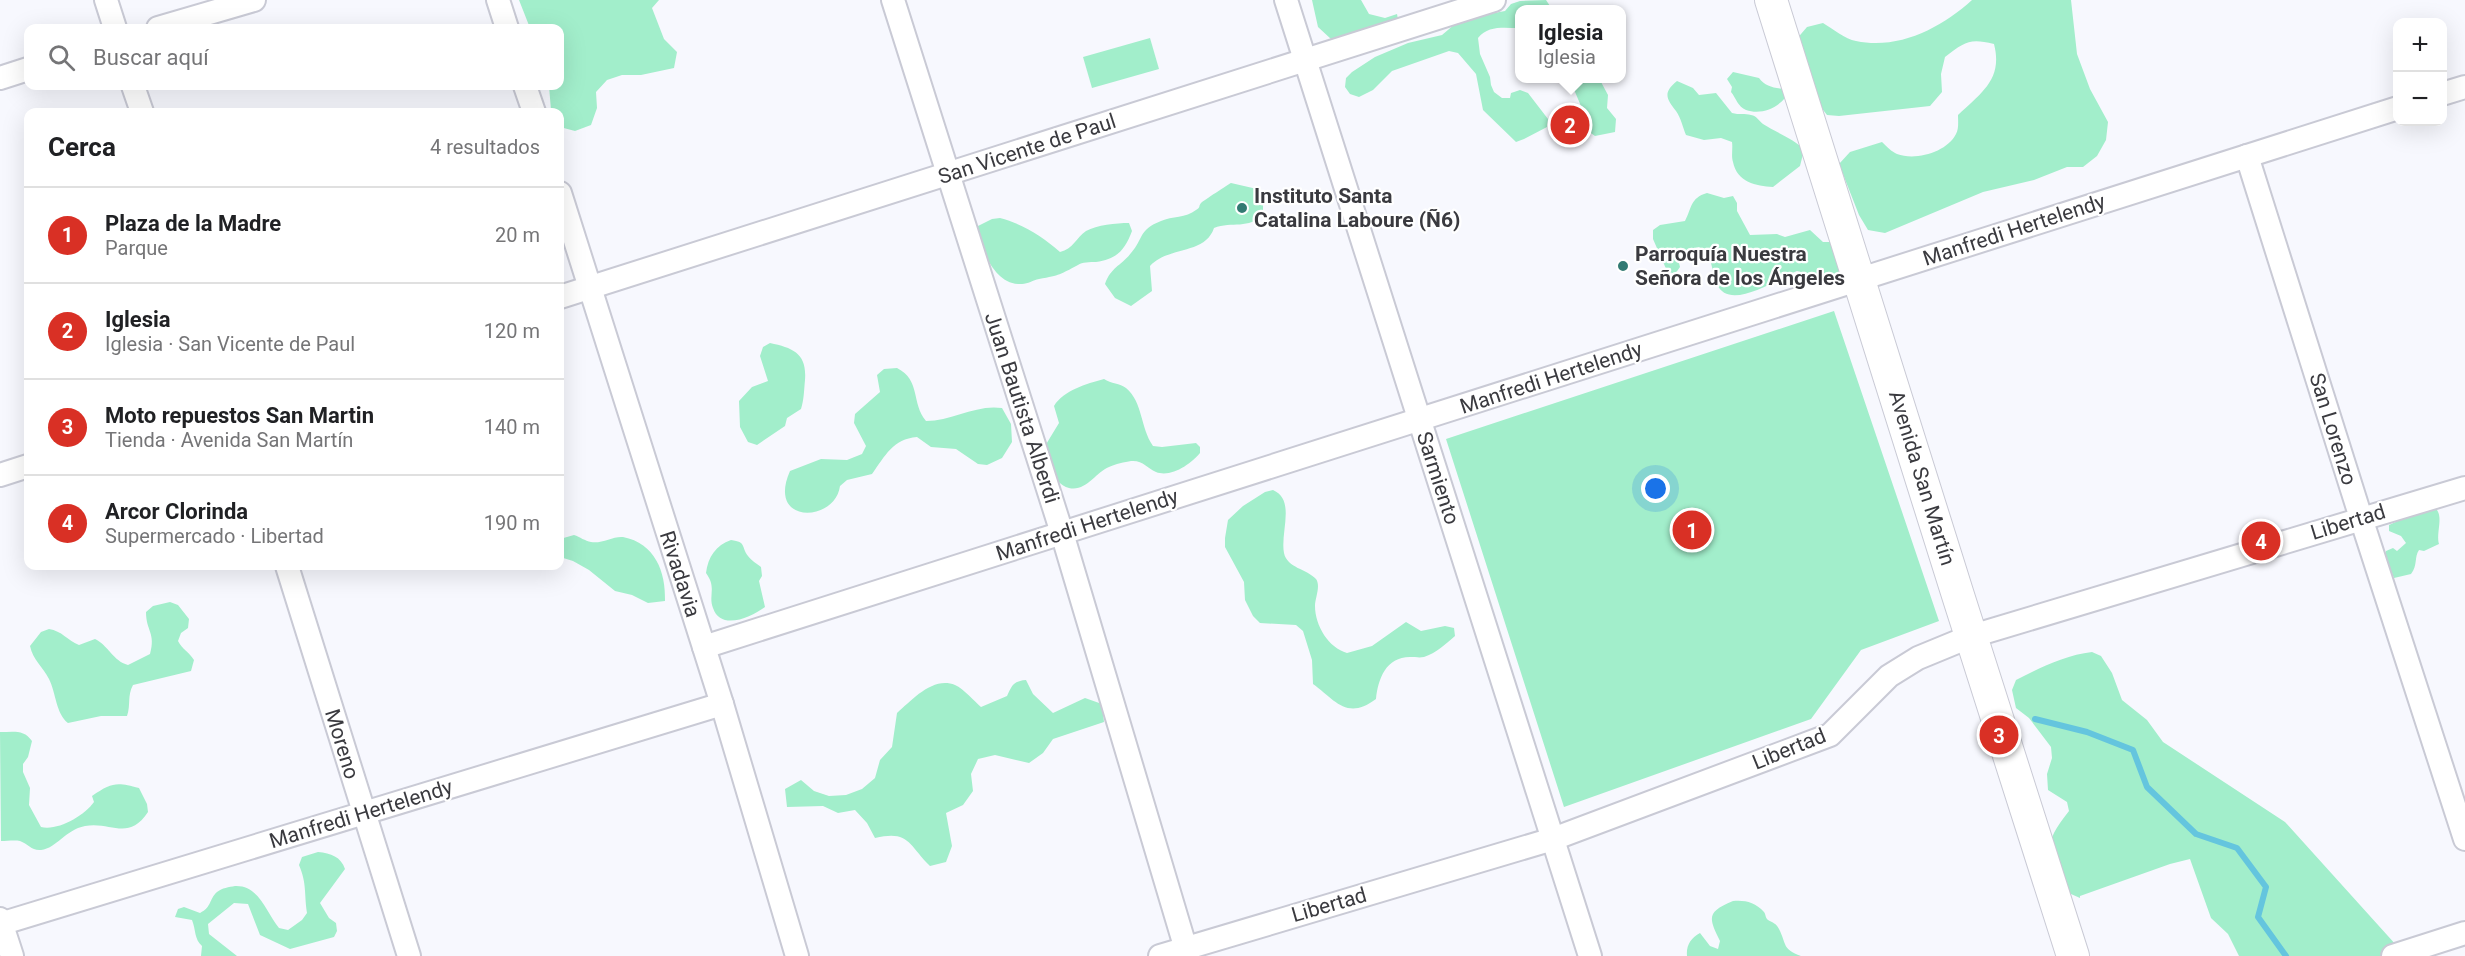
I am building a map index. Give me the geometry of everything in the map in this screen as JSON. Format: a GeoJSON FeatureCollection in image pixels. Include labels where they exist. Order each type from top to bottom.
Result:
{"type":"FeatureCollection","features":[{"type":"Feature","properties":{"kind":"main road","name":"Avenida San Martín"},"geometry":{"type":"LineString","coordinates":[[1771,0],[1942,540],[1969,637],[2073,956]]}},
{"type":"Feature","properties":{"kind":"street"},"geometry":{"type":"LineString","coordinates":[[106,0],[114,24]]}},
{"type":"Feature","properties":{"kind":"street"},"geometry":{"type":"LineString","coordinates":[[172,24],[254,0]]}},
{"type":"Feature","properties":{"kind":"street"},"geometry":{"type":"LineString","coordinates":[[498,0],[506,24]]}},
{"type":"Feature","properties":{"kind":"street","name":"Juan Bautista Alberdi"},"geometry":{"type":"LineString","coordinates":[[893,0],[1062,533],[1187,952]]}},
{"type":"Feature","properties":{"kind":"street","name":"Sarmiento"},"geometry":{"type":"LineString","coordinates":[[1286,0],[1590,956]]}},
{"type":"Feature","properties":{"kind":"street","name":"San Vicente de Paul"},"geometry":{"type":"LineString","coordinates":[[564,296],[1494,0]]}},
{"type":"Feature","properties":{"kind":"street"},"geometry":{"type":"LineString","coordinates":[[0,78],[24,70]]}},
{"type":"Feature","properties":{"kind":"street"},"geometry":{"type":"LineString","coordinates":[[2447,92],[2465,87]]}},
{"type":"Feature","properties":{"kind":"street"},"geometry":{"type":"LineString","coordinates":[[134,90],[141,108]]}},
{"type":"Feature","properties":{"kind":"street"},"geometry":{"type":"LineString","coordinates":[[526,90],[533,108]]}},
{"type":"Feature","properties":{"kind":"street","name":"Manfredi Hertelendy"},"geometry":{"type":"LineString","coordinates":[[704,647],[2393,109]]}},
{"type":"Feature","properties":{"kind":"street","name":"San Lorenzo"},"geometry":{"type":"LineString","coordinates":[[2247,156],[2465,839]]}},
{"type":"Feature","properties":{"kind":"street","name":"Rivadavia"},"geometry":{"type":"LineString","coordinates":[[564,206],[722,704],[797,956]]}},
{"type":"Feature","properties":{"kind":"street"},"geometry":{"type":"LineString","coordinates":[[0,475],[24,467]]}},
{"type":"Feature","properties":{"kind":"street","name":"Libertad"},"geometry":{"type":"LineString","coordinates":[[1160,956],[1187,952],[1553,839],[1830,735],[1889,676],[1918,658],[1969,637],[2465,488]]}},
{"type":"Feature","properties":{"kind":"street","name":"Moreno"},"geometry":{"type":"LineString","coordinates":[[288,570],[409,956]]}},
{"type":"Feature","properties":{"kind":"street","name":"Manfredi Hertelendy"},"geometry":{"type":"LineString","coordinates":[[0,922],[722,704]]}},
{"type":"Feature","properties":{"kind":"street"},"geometry":{"type":"LineString","coordinates":[[0,922],[12,956]]}},
{"type":"Feature","properties":{"kind":"street"},"geometry":{"type":"LineString","coordinates":[[2393,956],[2465,933]]}},
{"type":"Feature","properties":{"kind":"green space"},"geometry":{"type":"Polygon","coordinates":[[[519,0],[659,0],[652,8],[664,39],[677,52],[674,68],[641,75],[622,75],[607,80],[596,92],[597,108],[591,125],[575,131],[564,128],[564,108],[551,108],[549,90],[564,90],[564,24],[528,24],[519,0]]]}},
{"type":"Feature","properties":{"kind":"green space"},"geometry":{"type":"Polygon","coordinates":[[[1312,0],[1361,0],[1369,14],[1385,18],[1397,14],[1399,24],[1351,37],[1331,39],[1318,27],[1312,0]]]}},
{"type":"Feature","properties":{"kind":"green space"},"geometry":{"type":"Polygon","coordinates":[[[1546,0],[1549,5],[1515,5],[1515,28],[1491,29],[1478,38],[1480,54],[1494,92],[1502,98],[1510,98],[1511,93],[1520,90],[1528,93],[1548,119],[1547,127],[1524,139],[1516,142],[1483,110],[1476,74],[1458,53],[1449,51],[1392,71],[1373,90],[1359,97],[1350,94],[1345,87],[1346,78],[1352,72],[1375,57],[1408,43],[1442,35],[1455,24],[1472,17],[1505,11],[1511,4],[1520,1],[1546,0]]]}},
{"type":"Feature","properties":{"kind":"green space"},"geometry":{"type":"Polygon","coordinates":[[[1972,0],[2071,0],[2077,54],[2090,89],[2108,122],[2106,140],[2097,156],[2083,167],[2067,167],[2034,180],[1983,192],[1885,233],[1868,230],[1859,215],[1839,164],[1850,152],[1882,142],[1895,153],[1905,156],[1922,155],[1946,146],[1957,132],[1958,115],[1982,92],[1993,76],[1996,67],[1994,44],[1979,41],[1968,43],[1945,57],[1941,74],[1942,92],[1930,106],[1839,116],[1827,115],[1810,93],[1795,41],[1807,27],[1823,23],[1843,36],[1856,41],[1872,43],[1903,39],[1933,28],[1972,0]]]}},
{"type":"Feature","properties":{"kind":"green space"},"geometry":{"type":"Polygon","coordinates":[[[1150,38],[1159,69],[1092,88],[1083,57],[1150,38]]]}},
{"type":"Feature","properties":{"kind":"green space"},"geometry":{"type":"Polygon","coordinates":[[[1733,72],[1759,78],[1772,87],[1790,90],[1783,101],[1772,108],[1752,112],[1743,109],[1731,92],[1732,87],[1727,79],[1733,72]]]}},
{"type":"Feature","properties":{"kind":"green space"},"geometry":{"type":"Polygon","coordinates":[[[1677,81],[1693,88],[1699,95],[1716,93],[1732,113],[1755,116],[1763,124],[1795,142],[1804,150],[1800,166],[1773,187],[1748,182],[1735,169],[1732,142],[1721,138],[1704,140],[1686,135],[1667,96],[1669,89],[1677,81]]]}},
{"type":"Feature","properties":{"kind":"green space"},"geometry":{"type":"Polygon","coordinates":[[[1574,83],[1602,83],[1608,95],[1607,108],[1616,119],[1615,132],[1595,136],[1588,131],[1573,87],[1574,83]]]}},
{"type":"Feature","properties":{"kind":"green space"},"geometry":{"type":"Polygon","coordinates":[[[1231,183],[1257,189],[1263,206],[1263,214],[1258,219],[1246,224],[1214,228],[1203,243],[1166,255],[1158,260],[1150,266],[1152,291],[1131,306],[1115,298],[1105,284],[1107,278],[1131,253],[1148,228],[1161,221],[1192,213],[1200,204],[1231,183]]]}},
{"type":"Feature","properties":{"kind":"green space"},"geometry":{"type":"Polygon","coordinates":[[[1707,193],[1724,198],[1733,196],[1737,203],[1737,211],[1750,235],[1777,234],[1785,237],[1810,230],[1823,242],[1831,242],[1842,264],[1839,272],[1824,279],[1797,271],[1755,291],[1732,295],[1723,292],[1717,284],[1710,261],[1699,247],[1682,252],[1678,259],[1680,267],[1675,274],[1667,271],[1653,239],[1653,230],[1660,225],[1685,221],[1694,201],[1707,193]]]}},
{"type":"Feature","properties":{"kind":"green space"},"geometry":{"type":"Polygon","coordinates":[[[1000,218],[1032,232],[1060,252],[1068,248],[1086,231],[1096,227],[1129,223],[1132,231],[1123,248],[1110,259],[1082,263],[1060,274],[1022,284],[1012,283],[996,272],[981,245],[976,227],[992,219],[1000,218]]]}},
{"type":"Feature","properties":{"kind":"green space"},"geometry":{"type":"Polygon","coordinates":[[[1834,311],[1939,621],[1861,650],[1811,719],[1564,807],[1446,439],[1834,311]]]}},
{"type":"Feature","properties":{"kind":"green space"},"geometry":{"type":"Polygon","coordinates":[[[770,343],[786,347],[801,358],[805,371],[803,399],[801,409],[787,418],[785,426],[757,445],[748,442],[740,427],[739,401],[752,387],[768,381],[760,356],[763,347],[770,343]]]}},
{"type":"Feature","properties":{"kind":"green space"},"geometry":{"type":"Polygon","coordinates":[[[897,368],[910,379],[921,414],[926,421],[983,408],[1002,408],[1011,424],[1012,442],[1002,458],[987,465],[978,464],[956,449],[931,447],[917,437],[909,438],[890,449],[872,474],[847,480],[840,486],[835,498],[827,507],[816,512],[804,513],[794,509],[787,501],[785,489],[790,471],[821,459],[847,460],[862,454],[866,446],[854,423],[855,414],[880,392],[877,375],[884,369],[897,368]]]}},
{"type":"Feature","properties":{"kind":"green space"},"geometry":{"type":"Polygon","coordinates":[[[1104,379],[1124,386],[1132,394],[1153,446],[1196,443],[1200,447],[1200,453],[1174,472],[1156,472],[1142,463],[1131,461],[1109,467],[1081,487],[1063,486],[1052,471],[1045,446],[1059,423],[1054,406],[1069,392],[1104,379]]]}},
{"type":"Feature","properties":{"kind":"green space"},"geometry":{"type":"Polygon","coordinates":[[[1273,490],[1280,495],[1286,509],[1284,553],[1289,562],[1316,579],[1317,621],[1324,635],[1334,646],[1347,653],[1372,646],[1406,622],[1421,631],[1445,626],[1454,628],[1455,636],[1433,653],[1422,657],[1402,658],[1389,665],[1381,677],[1376,699],[1366,705],[1357,708],[1342,706],[1313,684],[1312,660],[1303,631],[1296,625],[1260,623],[1253,616],[1245,600],[1244,582],[1225,547],[1228,520],[1243,506],[1265,492],[1273,490]]]}},
{"type":"Feature","properties":{"kind":"green space"},"geometry":{"type":"Polygon","coordinates":[[[2433,509],[2439,514],[2439,544],[2424,551],[2419,550],[2411,574],[2394,578],[2385,556],[2386,551],[2393,548],[2397,551],[2406,543],[2401,536],[2389,531],[2389,525],[2420,511],[2433,509]]]}},
{"type":"Feature","properties":{"kind":"green space"},"geometry":{"type":"Polygon","coordinates":[[[574,535],[595,542],[623,537],[643,545],[651,552],[661,570],[665,601],[648,603],[632,595],[615,591],[589,570],[564,558],[564,538],[574,535]]]}},
{"type":"Feature","properties":{"kind":"green space"},"geometry":{"type":"Polygon","coordinates":[[[731,540],[742,544],[748,556],[761,567],[762,576],[759,581],[765,607],[745,618],[730,621],[717,615],[713,608],[712,587],[706,573],[714,552],[731,540]]]}},
{"type":"Feature","properties":{"kind":"green space"},"geometry":{"type":"Polygon","coordinates":[[[170,602],[178,605],[189,619],[188,628],[181,633],[178,641],[194,660],[191,671],[133,685],[127,716],[101,716],[68,723],[61,714],[49,679],[31,651],[30,646],[41,632],[54,630],[79,645],[95,639],[118,660],[128,665],[150,654],[152,641],[146,612],[153,606],[170,602]]]}},
{"type":"Feature","properties":{"kind":"green space"},"geometry":{"type":"Polygon","coordinates":[[[2092,652],[2101,656],[2112,673],[2122,700],[2147,720],[2163,742],[2285,822],[2406,956],[2239,956],[2228,934],[2211,918],[2190,859],[2170,864],[2080,896],[2080,898],[2062,890],[2050,849],[2054,832],[2069,811],[2067,802],[2048,790],[2047,774],[2052,758],[2051,747],[2029,718],[2016,708],[2012,690],[2016,680],[2034,671],[2062,659],[2092,652]]]}},
{"type":"Feature","properties":{"kind":"green space"},"geometry":{"type":"Polygon","coordinates":[[[1026,680],[1033,694],[1053,713],[1085,698],[1102,704],[1104,722],[1053,739],[1043,753],[1029,763],[995,755],[978,759],[971,774],[973,791],[963,805],[946,813],[952,846],[946,862],[930,866],[912,845],[902,838],[886,836],[875,838],[867,823],[855,810],[838,813],[823,806],[787,807],[785,789],[801,780],[814,791],[829,796],[846,795],[862,789],[875,778],[880,760],[892,747],[897,713],[931,686],[947,683],[955,685],[981,707],[1007,696],[1014,685],[1026,680]]]}},
{"type":"Feature","properties":{"kind":"green space"},"geometry":{"type":"Polygon","coordinates":[[[0,732],[22,733],[32,741],[28,757],[23,764],[23,772],[30,788],[29,805],[41,827],[63,825],[77,817],[94,802],[92,796],[115,784],[139,788],[147,804],[148,812],[141,821],[126,828],[94,825],[78,828],[47,849],[38,850],[20,841],[1,841],[0,732]]]}},
{"type":"Feature","properties":{"kind":"green space"},"geometry":{"type":"Polygon","coordinates":[[[318,852],[335,856],[345,869],[320,903],[329,918],[336,923],[337,931],[334,937],[290,949],[260,935],[248,904],[234,903],[208,924],[209,934],[237,956],[201,956],[202,946],[196,937],[192,920],[175,917],[178,909],[184,907],[200,913],[207,908],[217,892],[235,886],[250,890],[261,901],[279,928],[288,930],[302,920],[307,913],[304,883],[299,865],[302,857],[318,852]]]}},
{"type":"Feature","properties":{"kind":"green space"},"geometry":{"type":"Polygon","coordinates":[[[1733,901],[1750,902],[1761,909],[1766,918],[1778,927],[1788,949],[1801,956],[1687,956],[1690,942],[1700,933],[1710,946],[1718,949],[1720,941],[1713,926],[1712,916],[1718,909],[1733,901]]]}},
{"type":"Feature","properties":{"kind":"waterway"},"geometry":{"type":"LineString","coordinates":[[2035,719],[2087,732],[2133,750],[2147,787],[2196,834],[2237,848],[2266,887],[2258,917],[2286,956]]}},
{"type":"Feature","properties":{"kind":"place","name":"Iglesia"},"geometry":{"type":"Point","coordinates":[1570,125]}},
{"type":"Feature","properties":{"kind":"place","name":"Instituto Santa Catalina Laboure (Ñ6)"},"geometry":{"type":"Point","coordinates":[1242,208]}},
{"type":"Feature","properties":{"kind":"place","name":"Parroquía Nuestra Señora de los Ángeles"},"geometry":{"type":"Point","coordinates":[1623,266]}},
{"type":"Feature","properties":{"kind":"place","name":"Plaza de la Madre"},"geometry":{"type":"Point","coordinates":[1692,530]}},
{"type":"Feature","properties":{"kind":"place","name":"Arcor Clorinda"},"geometry":{"type":"Point","coordinates":[2261,541]}},
{"type":"Feature","properties":{"kind":"place","name":"Moto repuestos San Martin"},"geometry":{"type":"Point","coordinates":[1999,735]}}]}
